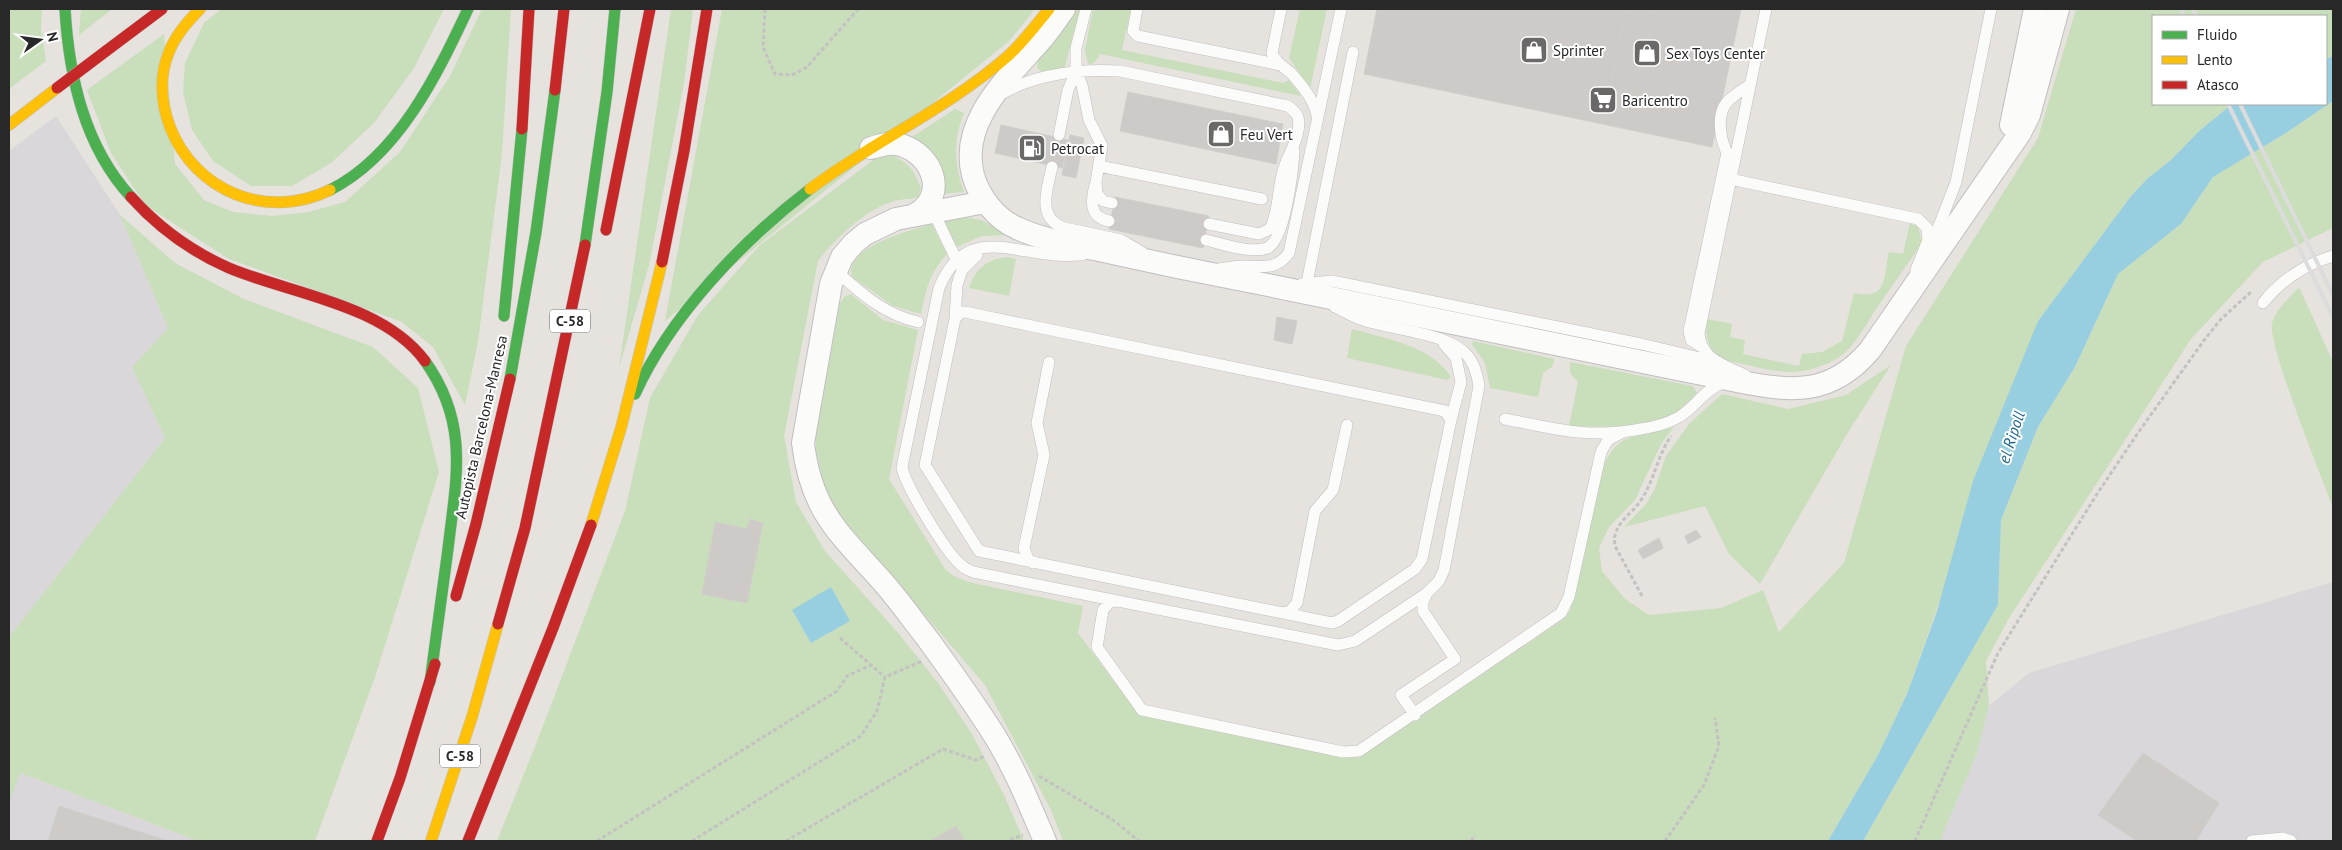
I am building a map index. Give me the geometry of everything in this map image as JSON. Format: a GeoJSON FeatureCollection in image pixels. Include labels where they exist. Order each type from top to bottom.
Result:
{"type":"FeatureCollection","features":[{"type":"Feature","properties":{"kind":"main road"},"geometry":{"type":"LineString","coordinates":[[65,9],[67,48],[78,100],[90,133],[104,162],[136,206],[161,229],[188,248],[215,262],[352,311],[392,330],[407,342],[437,380],[448,402],[455,426],[458,447],[455,496],[430,682]]}},
{"type":"Feature","properties":{"kind":"main road"},"geometry":{"type":"LineString","coordinates":[[9,125],[162,9]]}},
{"type":"Feature","properties":{"kind":"main road"},"geometry":{"type":"LineString","coordinates":[[200,9],[179,33],[164,67],[164,105],[173,136],[187,160],[217,186],[235,196],[252,201],[270,203],[308,199],[330,191],[348,180],[365,166],[382,148],[420,96],[454,39],[468,9]]}},
{"type":"Feature","properties":{"kind":"main road"},"geometry":{"type":"LineString","coordinates":[[502,326],[520,168],[529,9]]}},
{"type":"Feature","properties":{"kind":"main road","name":"Autopista Barcelona-Manresa"},"geometry":{"type":"LineString","coordinates":[[377,841],[430,682],[464,566],[506,393],[533,248],[551,131],[564,9]]}},
{"type":"Feature","properties":{"kind":"main road","name":"C-58"},"geometry":{"type":"LineString","coordinates":[[431,841],[478,699],[525,528],[582,268],[608,92],[616,9]]}},
{"type":"Feature","properties":{"kind":"main road"},"geometry":{"type":"LineString","coordinates":[[604,240],[650,9]]}},
{"type":"Feature","properties":{"kind":"main road"},"geometry":{"type":"LineString","coordinates":[[468,841],[572,577],[616,445],[643,345],[673,211],[698,72],[707,9]]}},
{"type":"Feature","properties":{"kind":"main road"},"geometry":{"type":"LineString","coordinates":[[616,445],[641,379],[704,290],[729,260],[758,232],[809,191],[870,148],[955,97],[976,82],[1017,48],[1034,30],[1049,9]]}},
{"type":"Feature","properties":{"kind":"main road"},"geometry":{"type":"LineString","coordinates":[[9,115],[36,104]]}},
{"type":"Feature","properties":{"kind":"main road"},"geometry":{"type":"LineString","coordinates":[[481,501],[494,394]]}},
{"type":"Feature","properties":{"kind":"main road"},"geometry":{"type":"LineString","coordinates":[[525,528],[558,428]]}},
{"type":"Feature","properties":{"kind":"street"},"geometry":{"type":"LineString","coordinates":[[1064,9],[1041,40],[990,100],[981,115],[972,142],[973,174],[986,202],[1002,221],[1016,228],[1056,240],[1121,255],[1274,287],[1307,288],[1776,389],[1808,388],[1837,378],[1849,371],[1870,350],[2020,133],[2028,115],[2058,9]]}},
{"type":"Feature","properties":{"kind":"street"},"geometry":{"type":"LineString","coordinates":[[1985,183],[2008,136],[2035,9]]}},
{"type":"Feature","properties":{"kind":"street"},"geometry":{"type":"LineString","coordinates":[[870,148],[885,144],[903,146],[926,164],[934,180],[935,189],[925,213]]}},
{"type":"Feature","properties":{"kind":"street"},"geometry":{"type":"LineString","coordinates":[[986,202],[896,219],[865,234],[842,258],[835,270],[803,443],[806,469],[812,489],[824,513],[837,532],[883,583],[938,654],[1004,753],[1046,841]]}},
{"type":"Feature","properties":{"kind":"lane"},"geometry":{"type":"LineString","coordinates":[[1086,9],[1076,48],[1076,72],[1082,86],[1089,120],[1102,146],[1092,200],[1094,213],[1098,218],[1109,221]]}},
{"type":"Feature","properties":{"kind":"lane"},"geometry":{"type":"LineString","coordinates":[[1137,9],[1133,31],[1138,36],[1280,65]]}},
{"type":"Feature","properties":{"kind":"lane"},"geometry":{"type":"LineString","coordinates":[[1281,9],[1272,48],[1274,59],[1292,75],[1313,103],[1317,122]]}},
{"type":"Feature","properties":{"kind":"lane"},"geometry":{"type":"LineString","coordinates":[[1197,271],[1242,266],[1267,267],[1279,264],[1285,259],[1291,246],[1341,9]]}},
{"type":"Feature","properties":{"kind":"lane"},"geometry":{"type":"LineString","coordinates":[[1702,347],[1699,333],[1766,9]]}},
{"type":"Feature","properties":{"kind":"lane"},"geometry":{"type":"LineString","coordinates":[[1924,250],[1939,226],[1956,182],[1991,9]]}},
{"type":"Feature","properties":{"kind":"lane"},"geometry":{"type":"LineString","coordinates":[[1307,288],[1353,52]]}},
{"type":"Feature","properties":{"kind":"lane"},"geometry":{"type":"LineString","coordinates":[[990,100],[1030,81],[1076,72],[1099,70],[1120,71],[1288,106],[1294,109],[1298,116],[1294,146],[1294,167],[1280,232],[1274,244],[1266,249],[1253,250],[1206,240]]}},
{"type":"Feature","properties":{"kind":"lane"},"geometry":{"type":"LineString","coordinates":[[1059,135],[1068,90],[1076,72]]}},
{"type":"Feature","properties":{"kind":"lane"},"geometry":{"type":"LineString","coordinates":[[1750,85],[1725,105],[1720,138],[1727,153],[1689,331],[1691,340],[1702,347],[1710,358],[1776,389]]}},
{"type":"Feature","properties":{"kind":"lane"},"geometry":{"type":"LineString","coordinates":[[1209,224],[1258,234],[1270,229],[1285,165],[1294,146]]}},
{"type":"Feature","properties":{"kind":"lane"},"geometry":{"type":"LineString","coordinates":[[1099,166],[1262,199]]}},
{"type":"Feature","properties":{"kind":"lane"},"geometry":{"type":"LineString","coordinates":[[1052,167],[1045,204],[1050,220],[1056,225],[1121,240],[1160,263]]}},
{"type":"Feature","properties":{"kind":"lane"},"geometry":{"type":"LineString","coordinates":[[1730,179],[1918,219],[1927,228],[1928,240],[1901,306]]}},
{"type":"Feature","properties":{"kind":"lane"},"geometry":{"type":"LineString","coordinates":[[1096,182],[1100,197],[1112,204]]}},
{"type":"Feature","properties":{"kind":"lane"},"geometry":{"type":"LineString","coordinates":[[925,213],[957,261]]}},
{"type":"Feature","properties":{"kind":"lane"},"geometry":{"type":"LineString","coordinates":[[1121,255],[1055,255],[1012,247],[981,248],[957,261],[944,275],[939,288],[902,458],[907,485],[954,558],[967,570],[1117,602],[1338,645],[1355,641],[1427,593],[1439,581],[1444,570],[1479,386],[1474,367],[1464,352],[1454,345],[1434,338],[1362,320],[1307,288]]}},
{"type":"Feature","properties":{"kind":"lane"},"geometry":{"type":"LineString","coordinates":[[1012,247],[987,250],[967,263],[957,285],[955,319],[925,465],[979,551],[1033,563],[1336,623],[1419,565],[1451,420],[1459,393],[1461,372],[1452,352],[1434,338]]}},
{"type":"Feature","properties":{"kind":"lane"},"geometry":{"type":"LineString","coordinates":[[2263,303],[2274,289],[2297,272],[2333,256]]}},
{"type":"Feature","properties":{"kind":"lane"},"geometry":{"type":"LineString","coordinates":[[835,270],[888,313],[918,322]]}},
{"type":"Feature","properties":{"kind":"lane"},"geometry":{"type":"LineString","coordinates":[[1307,288],[1332,281],[1641,344],[1717,362]]}},
{"type":"Feature","properties":{"kind":"lane"},"geometry":{"type":"LineString","coordinates":[[955,319],[961,312],[965,312],[1446,411],[1451,420]]}},
{"type":"Feature","properties":{"kind":"lane"},"geometry":{"type":"LineString","coordinates":[[1033,563],[1025,554],[1024,548],[1044,455],[1037,423],[1049,362]]}},
{"type":"Feature","properties":{"kind":"lane"},"geometry":{"type":"LineString","coordinates":[[1505,419],[1576,433],[1623,432],[1666,423],[1686,412],[1714,386],[1729,381],[1737,381]]}},
{"type":"Feature","properties":{"kind":"lane"},"geometry":{"type":"LineString","coordinates":[[1283,613],[1290,611],[1297,603],[1315,511],[1333,490],[1347,425]]}},
{"type":"Feature","properties":{"kind":"lane"},"geometry":{"type":"LineString","coordinates":[[1117,602],[1110,602],[1104,606],[1098,630],[1097,648],[1142,710],[1344,752],[1351,753],[1366,748],[1561,613],[1569,597],[1601,452],[1608,440],[1623,432]]}},
{"type":"Feature","properties":{"kind":"lane"},"geometry":{"type":"LineString","coordinates":[[1415,715],[1401,695],[1455,659],[1423,611],[1422,602],[1427,593]]}},
{"type":"Feature","properties":{"kind":"lane"},"geometry":{"type":"LineString","coordinates":[[2252,841],[2283,838],[2291,841]]}},
{"type":"Feature","properties":{"kind":"path"},"geometry":{"type":"LineString","coordinates":[[765,9],[763,47],[776,74],[792,75],[807,67],[858,9]]}},
{"type":"Feature","properties":{"kind":"path"},"geometry":{"type":"LineString","coordinates":[[1915,841],[1998,654],[2097,494],[2140,430],[2205,339],[2241,301]]}},
{"type":"Feature","properties":{"kind":"path"},"geometry":{"type":"LineString","coordinates":[[1642,596],[1615,546],[1616,531],[1643,497],[1659,455],[1686,412]]}},
{"type":"Feature","properties":{"kind":"path"},"geometry":{"type":"LineString","coordinates":[[840,638],[885,677]]}},
{"type":"Feature","properties":{"kind":"path"},"geometry":{"type":"LineString","coordinates":[[885,677],[938,654]]}},
{"type":"Feature","properties":{"kind":"path"},"geometry":{"type":"LineString","coordinates":[[597,841],[837,691],[847,676],[871,665]]}},
{"type":"Feature","properties":{"kind":"path"},"geometry":{"type":"LineString","coordinates":[[692,841],[861,736],[877,712],[885,677]]}},
{"type":"Feature","properties":{"kind":"path"},"geometry":{"type":"LineString","coordinates":[[1664,841],[1704,785],[1719,746],[1714,718]]}},
{"type":"Feature","properties":{"kind":"path"},"geometry":{"type":"LineString","coordinates":[[786,841],[943,749],[976,760],[1004,753],[1113,820],[1139,841]]}},
{"type":"Feature","properties":{"kind":"path"},"geometry":{"type":"LineString","coordinates":[[1471,841],[1475,835]]}},
{"type":"Feature","properties":{"kind":"shaded area"},"geometry":{"type":"Polygon","coordinates":[[[56,116],[120,215],[168,328],[132,367],[165,438],[9,637],[9,151],[56,116]]]}},
{"type":"Feature","properties":{"kind":"shaded area"},"geometry":{"type":"Polygon","coordinates":[[[2333,582],[2333,841],[1940,841],[1977,753],[1989,706],[2029,673],[2333,582]]]}},
{"type":"Feature","properties":{"kind":"shaded area"},"geometry":{"type":"Polygon","coordinates":[[[9,769],[198,841],[9,841],[9,769]]]}},
{"type":"Feature","properties":{"kind":"green space"},"geometry":{"type":"Polygon","coordinates":[[[9,9],[42,9],[41,29],[46,61],[9,89],[9,9]]]}},
{"type":"Feature","properties":{"kind":"green space"},"geometry":{"type":"Polygon","coordinates":[[[81,9],[112,9],[79,35],[81,9]]]}},
{"type":"Feature","properties":{"kind":"green space"},"geometry":{"type":"Polygon","coordinates":[[[221,9],[444,9],[414,68],[374,123],[331,163],[292,186],[251,186],[213,161],[192,130],[183,92],[185,63],[204,23],[221,9]]]}},
{"type":"Feature","properties":{"kind":"green space"},"geometry":{"type":"Polygon","coordinates":[[[482,9],[511,9],[502,153],[478,342],[465,405],[433,347],[402,322],[229,259],[145,205],[111,153],[87,90],[164,34],[175,164],[204,200],[233,212],[272,216],[308,212],[345,202],[400,152],[450,76],[482,9]]]}},
{"type":"Feature","properties":{"kind":"green space"},"geometry":{"type":"Polygon","coordinates":[[[671,9],[693,9],[684,83],[649,265],[619,368],[671,9]]]}},
{"type":"Feature","properties":{"kind":"green space"},"geometry":{"type":"Polygon","coordinates":[[[722,9],[1035,9],[1009,41],[665,321],[722,9]]]}},
{"type":"Feature","properties":{"kind":"green space"},"geometry":{"type":"Polygon","coordinates":[[[1076,9],[1080,9],[1064,70],[1049,72],[1040,70],[1037,68],[1039,57],[1076,9]]]}},
{"type":"Feature","properties":{"kind":"green space"},"geometry":{"type":"Polygon","coordinates":[[[1093,9],[1131,9],[1122,50],[1283,83],[1289,80],[1301,96],[1100,54],[1094,63],[1088,64],[1085,50],[1093,9]]]}},
{"type":"Feature","properties":{"kind":"green space"},"geometry":{"type":"Polygon","coordinates":[[[1300,9],[1327,9],[1310,89],[1289,58],[1300,9]]]}},
{"type":"Feature","properties":{"kind":"green space"},"geometry":{"type":"Polygon","coordinates":[[[2076,9],[2333,9],[2333,56],[2327,59],[2327,15],[2152,15],[2152,105],[2231,105],[2198,132],[2171,160],[2148,178],[2131,196],[2038,321],[1907,694],[1878,755],[1828,841],[1063,841],[1051,810],[985,685],[850,528],[835,509],[825,490],[816,450],[816,432],[840,303],[844,297],[851,294],[883,320],[918,330],[889,479],[945,569],[952,575],[968,582],[1083,606],[1078,633],[1139,715],[1349,758],[1360,757],[1562,620],[1570,611],[1600,474],[1614,449],[1629,438],[1638,435],[1674,427],[1661,444],[1635,500],[1609,527],[1599,548],[1602,571],[1625,599],[1649,615],[1721,608],[1763,590],[1779,632],[1844,563],[1906,346],[2038,138],[2076,9]]]}},
{"type":"Feature","properties":{"kind":"green space"},"geometry":{"type":"Polygon","coordinates":[[[2333,101],[2333,228],[2263,262],[2191,339],[2009,618],[1986,661],[1989,706],[1977,753],[1940,841],[1863,841],[1998,605],[2001,520],[2038,427],[2075,367],[2118,274],[2181,224],[2213,177],[2286,133],[2333,101]]]}},
{"type":"Feature","properties":{"kind":"green space"},"geometry":{"type":"Polygon","coordinates":[[[955,109],[964,113],[960,123],[956,152],[958,172],[964,192],[941,194],[909,139],[955,109]]]}},
{"type":"Feature","properties":{"kind":"green space"},"geometry":{"type":"Polygon","coordinates":[[[884,152],[908,165],[918,181],[921,188],[918,198],[894,201],[871,212],[841,235],[818,261],[784,436],[796,502],[825,551],[899,634],[938,683],[972,734],[1004,795],[1024,841],[497,841],[625,511],[650,398],[698,315],[760,245],[884,152]],[[792,610],[811,643],[849,621],[792,610]]]}},
{"type":"Feature","properties":{"kind":"green space"},"geometry":{"type":"Polygon","coordinates":[[[120,215],[175,263],[244,299],[373,347],[418,388],[439,472],[375,677],[315,841],[198,841],[20,773],[9,803],[9,637],[165,438],[132,367],[168,328],[120,215]]]}},
{"type":"Feature","properties":{"kind":"green space"},"geometry":{"type":"Polygon","coordinates":[[[963,217],[982,220],[1007,235],[982,236],[956,247],[944,221],[963,217]]]}},
{"type":"Feature","properties":{"kind":"green space"},"geometry":{"type":"Polygon","coordinates":[[[1910,223],[1918,227],[1922,243],[1862,332],[1848,350],[1839,357],[1824,365],[1808,370],[1789,372],[1725,360],[1714,352],[1710,346],[1706,327],[1707,319],[1732,324],[1730,337],[1745,340],[1743,354],[1799,366],[1802,354],[1822,352],[1842,341],[1854,293],[1873,293],[1882,285],[1889,252],[1903,254],[1910,223]]]}},
{"type":"Feature","properties":{"kind":"green space"},"geometry":{"type":"Polygon","coordinates":[[[932,224],[947,254],[936,268],[929,282],[921,314],[893,306],[852,277],[852,266],[858,257],[868,249],[895,235],[932,224]]]}},
{"type":"Feature","properties":{"kind":"green space"},"geometry":{"type":"Polygon","coordinates":[[[1008,257],[1016,259],[1009,296],[969,288],[978,270],[983,266],[994,260],[1008,257]]]}},
{"type":"Feature","properties":{"kind":"green space"},"geometry":{"type":"Polygon","coordinates":[[[2299,287],[2333,362],[2333,508],[2286,383],[2273,336],[2272,323],[2274,318],[2299,287]]]}},
{"type":"Feature","properties":{"kind":"green space"},"geometry":{"type":"Polygon","coordinates":[[[1352,329],[1393,340],[1420,350],[1432,357],[1451,377],[1447,380],[1347,358],[1352,329]]]}},
{"type":"Feature","properties":{"kind":"green space"},"geometry":{"type":"Polygon","coordinates":[[[1473,341],[1554,359],[1553,366],[1543,373],[1538,397],[1490,388],[1485,363],[1472,344],[1473,341]]]}},
{"type":"Feature","properties":{"kind":"green space"},"geometry":{"type":"Polygon","coordinates":[[[1570,362],[1693,386],[1697,393],[1672,414],[1652,422],[1616,427],[1569,426],[1578,382],[1570,373],[1570,362]]]}},
{"type":"Feature","properties":{"kind":"green space"},"geometry":{"type":"Polygon","coordinates":[[[1891,365],[1847,434],[1760,584],[1729,554],[1705,506],[1624,527],[1647,503],[1655,488],[1666,456],[1689,424],[1722,394],[1788,409],[1846,395],[1891,365]]]}},
{"type":"Feature","properties":{"kind":"water","name":"el Ripoll"},"geometry":{"type":"Polygon","coordinates":[[[2333,56],[2333,101],[2286,133],[2213,177],[2181,224],[2118,274],[2075,367],[2038,427],[2001,520],[1998,605],[1863,841],[1828,841],[1878,755],[1907,694],[1937,611],[1973,481],[2038,321],[2131,196],[2148,178],[2171,160],[2198,132],[2231,105],[2327,105],[2327,59],[2333,56]]]}},
{"type":"Feature","properties":{"kind":"water"},"geometry":{"type":"Polygon","coordinates":[[[831,587],[850,621],[811,643],[792,610],[831,587]]]}},
{"type":"Feature","properties":{"kind":"building","name":"Baricentro"},"geometry":{"type":"Polygon","coordinates":[[[1377,9],[1741,9],[1712,147],[1364,74],[1377,9]]]}},
{"type":"Feature","properties":{"kind":"building"},"geometry":{"type":"Polygon","coordinates":[[[1626,9],[1649,9],[1625,124],[1604,119],[1626,9]]]}},
{"type":"Feature","properties":{"kind":"building"},"geometry":{"type":"Polygon","coordinates":[[[1128,92],[1283,124],[1276,164],[1120,131],[1128,92]]]}},
{"type":"Feature","properties":{"kind":"building"},"geometry":{"type":"Polygon","coordinates":[[[1001,125],[1068,140],[1062,168],[995,153],[1001,125]]]}},
{"type":"Feature","properties":{"kind":"building"},"geometry":{"type":"Polygon","coordinates":[[[1070,135],[1084,138],[1076,178],[1062,175],[1070,135]]]}},
{"type":"Feature","properties":{"kind":"building"},"geometry":{"type":"Polygon","coordinates":[[[1115,197],[1209,216],[1203,248],[1109,229],[1115,197]]]}},
{"type":"Feature","properties":{"kind":"building"},"geometry":{"type":"Polygon","coordinates":[[[1277,317],[1297,321],[1292,344],[1274,340],[1277,317]]]}},
{"type":"Feature","properties":{"kind":"building"},"geometry":{"type":"Polygon","coordinates":[[[750,519],[763,523],[747,603],[702,594],[715,522],[747,529],[750,519]]]}},
{"type":"Feature","properties":{"kind":"building"},"geometry":{"type":"Polygon","coordinates":[[[1696,530],[1701,537],[1688,544],[1685,536],[1696,530]]]}},
{"type":"Feature","properties":{"kind":"building"},"geometry":{"type":"Polygon","coordinates":[[[1659,538],[1663,548],[1643,559],[1638,550],[1659,538]]]}},
{"type":"Feature","properties":{"kind":"building"},"geometry":{"type":"Polygon","coordinates":[[[2143,753],[2219,803],[2196,841],[2137,841],[2098,815],[2143,753]]]}},
{"type":"Feature","properties":{"kind":"building"},"geometry":{"type":"Polygon","coordinates":[[[59,806],[168,841],[48,841],[59,806]]]}},
{"type":"Feature","properties":{"kind":"building"},"geometry":{"type":"Polygon","coordinates":[[[956,826],[964,840],[930,841],[956,826]]]}},
{"type":"Feature","properties":{"kind":"railway"},"geometry":{"type":"LineString","coordinates":[[2181,9],[2184,15]]}},
{"type":"Feature","properties":{"kind":"railway"},"geometry":{"type":"LineString","coordinates":[[2193,9],[2196,15]]}},
{"type":"Feature","properties":{"kind":"railway"},"geometry":{"type":"LineString","coordinates":[[2228,105],[2333,317]]}},
{"type":"Feature","properties":{"kind":"railway"},"geometry":{"type":"LineString","coordinates":[[2240,105],[2333,295]]}},
{"type":"Feature","properties":{"kind":"traffic: fast"},"geometry":{"type":"LineString","coordinates":[[65,9],[70,59],[82,109],[101,156],[131,197]]}},
{"type":"Feature","properties":{"kind":"traffic: fast"},"geometry":{"type":"LineString","coordinates":[[330,190],[354,175],[376,157],[413,112],[443,60],[468,9]]}},
{"type":"Feature","properties":{"kind":"traffic: fast"},"geometry":{"type":"LineString","coordinates":[[585,245],[607,92],[615,9]]}},
{"type":"Feature","properties":{"kind":"traffic: fast"},"geometry":{"type":"LineString","coordinates":[[510,379],[536,232],[555,90]]}},
{"type":"Feature","properties":{"kind":"traffic: fast"},"geometry":{"type":"LineString","coordinates":[[504,316],[522,129]]}},
{"type":"Feature","properties":{"kind":"traffic: fast"},"geometry":{"type":"LineString","coordinates":[[635,394],[668,336],[710,281],[759,232],[810,189]]}},
{"type":"Feature","properties":{"kind":"traffic: fast"},"geometry":{"type":"LineString","coordinates":[[425,361],[439,384],[449,407],[456,452],[454,499],[430,682]]}},
{"type":"Feature","properties":{"kind":"traffic: slow"},"geometry":{"type":"LineString","coordinates":[[200,9],[175,40],[169,52],[164,70],[162,90],[165,109],[170,127],[181,149],[197,168],[215,183],[235,194],[258,201],[282,202],[306,199],[330,190]]}},
{"type":"Feature","properties":{"kind":"traffic: slow"},"geometry":{"type":"LineString","coordinates":[[810,189],[860,155],[962,92],[986,74],[1014,50],[1049,9]]}},
{"type":"Feature","properties":{"kind":"traffic: slow"},"geometry":{"type":"LineString","coordinates":[[9,125],[57,88]]}},
{"type":"Feature","properties":{"kind":"traffic: slow"},"geometry":{"type":"LineString","coordinates":[[591,525],[621,428],[662,262]]}},
{"type":"Feature","properties":{"kind":"traffic: slow"},"geometry":{"type":"LineString","coordinates":[[431,841],[472,717],[498,624]]}},
{"type":"Feature","properties":{"kind":"traffic: jam"},"geometry":{"type":"LineString","coordinates":[[106,51],[162,9]]}},
{"type":"Feature","properties":{"kind":"traffic: jam"},"geometry":{"type":"LineString","coordinates":[[522,129],[529,9]]}},
{"type":"Feature","properties":{"kind":"traffic: jam"},"geometry":{"type":"LineString","coordinates":[[555,90],[564,9]]}},
{"type":"Feature","properties":{"kind":"traffic: jam"},"geometry":{"type":"LineString","coordinates":[[606,230],[650,9]]}},
{"type":"Feature","properties":{"kind":"traffic: jam"},"geometry":{"type":"LineString","coordinates":[[662,262],[684,151],[707,9]]}},
{"type":"Feature","properties":{"kind":"traffic: jam"},"geometry":{"type":"LineString","coordinates":[[57,88],[106,51]]}},
{"type":"Feature","properties":{"kind":"traffic: jam"},"geometry":{"type":"LineString","coordinates":[[131,197],[164,229],[201,254],[253,277],[361,313],[385,326],[407,342],[425,361]]}},
{"type":"Feature","properties":{"kind":"traffic: jam"},"geometry":{"type":"LineString","coordinates":[[498,624],[525,528],[585,245]]}},
{"type":"Feature","properties":{"kind":"traffic: jam"},"geometry":{"type":"LineString","coordinates":[[456,596],[476,524],[510,379]]}},
{"type":"Feature","properties":{"kind":"traffic: jam"},"geometry":{"type":"LineString","coordinates":[[468,841],[553,628],[591,525]]}},
{"type":"Feature","properties":{"kind":"traffic: jam"},"geometry":{"type":"LineString","coordinates":[[377,841],[400,778],[435,664]]}},
{"type":"Feature","properties":{"kind":"place","name":"Sprinter"},"geometry":{"type":"Point","coordinates":[1534,50]}},
{"type":"Feature","properties":{"kind":"place","name":"Sex Toys Center"},"geometry":{"type":"Point","coordinates":[1647,53]}},
{"type":"Feature","properties":{"kind":"place","name":"Baricentro"},"geometry":{"type":"Point","coordinates":[1603,100]}},
{"type":"Feature","properties":{"kind":"place","name":"Feu Vert"},"geometry":{"type":"Point","coordinates":[1221,134]}},
{"type":"Feature","properties":{"kind":"place","name":"Petrocat"},"geometry":{"type":"Point","coordinates":[1032,148]}}]}
